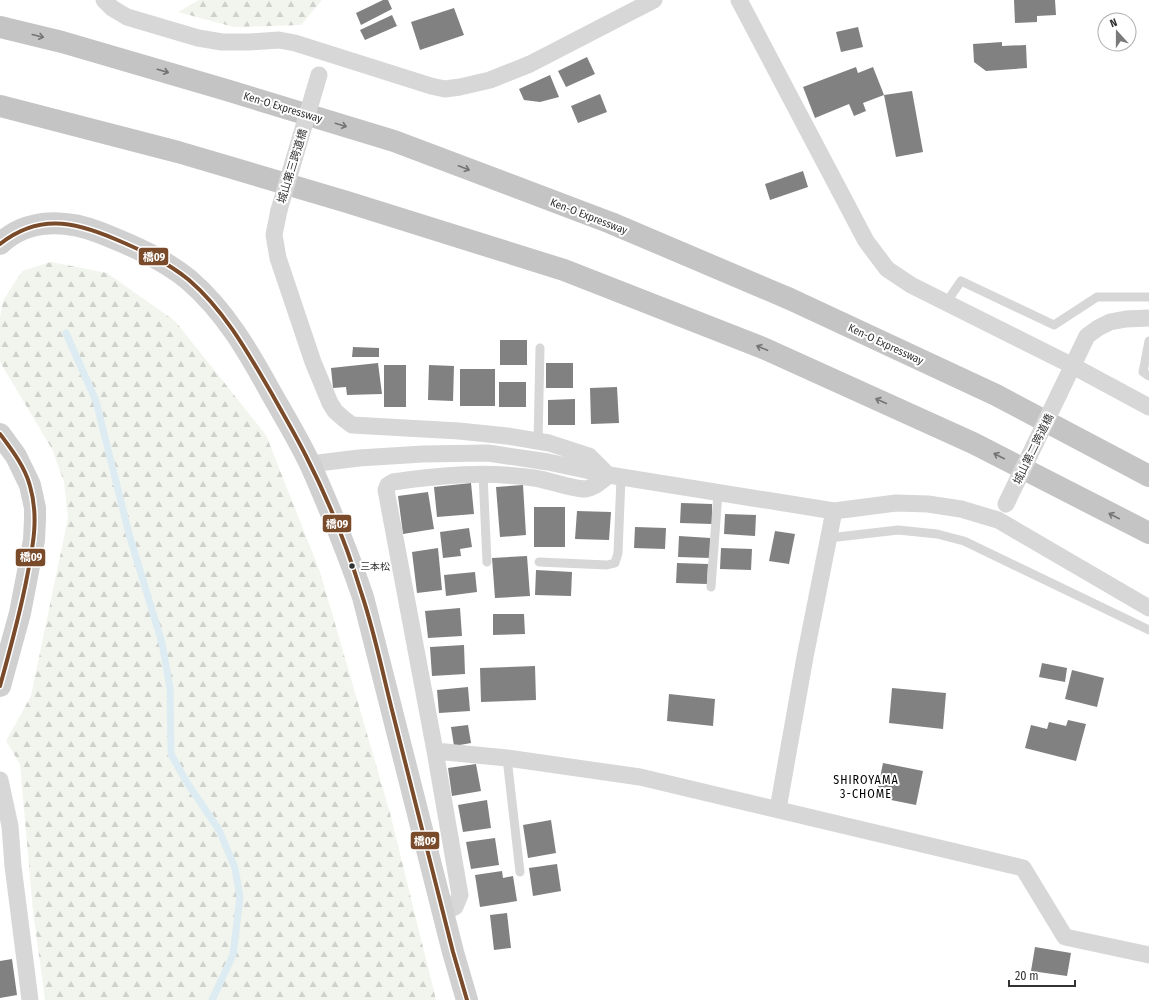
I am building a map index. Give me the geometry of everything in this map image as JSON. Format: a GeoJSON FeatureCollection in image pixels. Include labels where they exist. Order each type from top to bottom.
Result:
{"type":"FeatureCollection","features":[{"type":"Feature","properties":{"kind":"highway","name":"Ken-O Expressway"},"geometry":{"type":"LineString","coordinates":[[0,27],[62,42],[394,141],[611,224],[790,299],[989,392],[1149,476]]}},
{"type":"Feature","properties":{"kind":"highway"},"geometry":{"type":"LineString","coordinates":[[0,106],[192,156],[348,202],[564,270],[763,348],[973,443],[1149,533]]}},
{"type":"Feature","properties":{"kind":"main road"},"geometry":{"type":"LineString","coordinates":[[0,244],[11,235],[26,228],[49,223],[79,226],[110,237],[154,257],[178,271],[192,282],[211,301],[238,336],[310,464],[344,543],[363,597],[443,912],[467,1000]]}},
{"type":"Feature","properties":{"kind":"main road"},"geometry":{"type":"LineString","coordinates":[[0,434],[16,456],[28,480],[33,496],[35,519],[34,540],[21,606],[0,686]]}},
{"type":"Feature","properties":{"kind":"street"},"geometry":{"type":"LineString","coordinates":[[104,0],[112,8],[127,17],[198,38],[222,42],[279,40],[295,42],[431,86],[445,88],[460,87],[490,80],[530,64],[654,0]]}},
{"type":"Feature","properties":{"kind":"street"},"geometry":{"type":"LineString","coordinates":[[739,0],[866,241],[887,269],[911,285],[1073,366],[1149,407]]}},
{"type":"Feature","properties":{"kind":"street","name":"城山第三跨道橋"},"geometry":{"type":"LineString","coordinates":[[328,53],[278,210],[274,235],[278,258],[313,362],[330,403],[335,411],[352,425],[459,431],[507,436],[569,449],[589,456],[615,476]]}},
{"type":"Feature","properties":{"kind":"street","name":"城山第二跨道橋"},"geometry":{"type":"LineString","coordinates":[[998,520],[1088,336],[1098,328],[1110,322],[1126,319],[1149,318]]}},
{"type":"Feature","properties":{"kind":"street"},"geometry":{"type":"LineString","coordinates":[[310,464],[359,458],[422,454],[488,453],[548,462],[615,476],[834,511],[896,503],[928,504],[961,509],[998,520],[1149,608]]}},
{"type":"Feature","properties":{"kind":"street"},"geometry":{"type":"LineString","coordinates":[[443,912],[456,907],[460,895],[435,751],[386,490],[388,485],[393,482],[436,476],[483,474],[535,478],[583,489],[592,488],[615,476]]}},
{"type":"Feature","properties":{"kind":"street"},"geometry":{"type":"LineString","coordinates":[[778,809],[805,657],[834,511]]}},
{"type":"Feature","properties":{"kind":"street"},"geometry":{"type":"LineString","coordinates":[[435,751],[507,758],[640,777],[1023,868],[1064,936],[1149,955]]}},
{"type":"Feature","properties":{"kind":"street"},"geometry":{"type":"LineString","coordinates":[[0,780],[10,826],[16,893],[30,1000]]}},
{"type":"Feature","properties":{"kind":"lane"},"geometry":{"type":"LineString","coordinates":[[946,303],[961,281],[1054,325],[1097,297],[1149,297]]}},
{"type":"Feature","properties":{"kind":"lane"},"geometry":{"type":"LineString","coordinates":[[1149,341],[1143,372],[1149,376]]}},
{"type":"Feature","properties":{"kind":"lane"},"geometry":{"type":"LineString","coordinates":[[538,442],[540,348]]}},
{"type":"Feature","properties":{"kind":"lane"},"geometry":{"type":"LineString","coordinates":[[483,474],[487,562]]}},
{"type":"Feature","properties":{"kind":"lane"},"geometry":{"type":"LineString","coordinates":[[539,562],[608,565],[615,563],[618,553],[615,476]]}},
{"type":"Feature","properties":{"kind":"lane"},"geometry":{"type":"LineString","coordinates":[[711,587],[718,493]]}},
{"type":"Feature","properties":{"kind":"lane"},"geometry":{"type":"LineString","coordinates":[[829,538],[898,530],[937,534],[964,541],[1149,630]]}},
{"type":"Feature","properties":{"kind":"lane"},"geometry":{"type":"LineString","coordinates":[[507,758],[520,872]]}},
{"type":"Feature","properties":{"kind":"green space"},"geometry":{"type":"Polygon","coordinates":[[[199,0],[322,0],[301,25],[234,27],[178,12],[199,0]]]}},
{"type":"Feature","properties":{"kind":"green space"},"geometry":{"type":"Polygon","coordinates":[[[51,262],[107,273],[175,321],[266,435],[320,572],[390,813],[436,1000],[45,1000],[33,911],[20,764],[6,741],[31,696],[68,518],[64,482],[52,449],[0,362],[0,317],[3,301],[22,271],[51,262]]]}},
{"type":"Feature","properties":{"kind":"building"},"geometry":{"type":"Polygon","coordinates":[[[383,0],[388,0],[392,9],[361,25],[356,13],[383,0]]]}},
{"type":"Feature","properties":{"kind":"building"},"geometry":{"type":"Polygon","coordinates":[[[1014,0],[1055,0],[1056,15],[1037,16],[1037,22],[1015,23],[1014,0]]]}},
{"type":"Feature","properties":{"kind":"building"},"geometry":{"type":"Polygon","coordinates":[[[454,8],[464,35],[420,50],[411,22],[454,8]]]}},
{"type":"Feature","properties":{"kind":"building"},"geometry":{"type":"Polygon","coordinates":[[[392,15],[397,26],[365,40],[360,30],[392,15]]]}},
{"type":"Feature","properties":{"kind":"building"},"geometry":{"type":"Polygon","coordinates":[[[858,27],[863,47],[841,52],[836,32],[858,27]]]}},
{"type":"Feature","properties":{"kind":"building"},"geometry":{"type":"Polygon","coordinates":[[[1002,42],[1002,46],[1026,45],[1027,68],[986,71],[974,62],[973,44],[1002,42]]]}},
{"type":"Feature","properties":{"kind":"building"},"geometry":{"type":"Polygon","coordinates":[[[587,57],[595,74],[566,87],[558,71],[587,57]]]}},
{"type":"Feature","properties":{"kind":"building"},"geometry":{"type":"Polygon","coordinates":[[[856,67],[858,73],[873,67],[884,95],[863,103],[866,111],[854,116],[849,104],[815,118],[803,87],[856,67]]]}},
{"type":"Feature","properties":{"kind":"building"},"geometry":{"type":"Polygon","coordinates":[[[550,75],[559,97],[540,102],[524,100],[519,89],[550,75]]]}},
{"type":"Feature","properties":{"kind":"building"},"geometry":{"type":"Polygon","coordinates":[[[912,91],[923,152],[896,157],[884,95],[912,91]]]}},
{"type":"Feature","properties":{"kind":"building"},"geometry":{"type":"Polygon","coordinates":[[[600,94],[607,112],[578,123],[571,106],[600,94]]]}},
{"type":"Feature","properties":{"kind":"building"},"geometry":{"type":"Polygon","coordinates":[[[803,171],[808,187],[770,200],[765,184],[803,171]]]}},
{"type":"Feature","properties":{"kind":"building"},"geometry":{"type":"Polygon","coordinates":[[[500,340],[527,340],[527,365],[500,365],[500,340]]]}},
{"type":"Feature","properties":{"kind":"building"},"geometry":{"type":"Polygon","coordinates":[[[353,347],[379,348],[379,357],[352,357],[353,347]]]}},
{"type":"Feature","properties":{"kind":"building"},"geometry":{"type":"Polygon","coordinates":[[[378,363],[382,394],[347,395],[346,387],[333,388],[331,368],[378,363]]]}},
{"type":"Feature","properties":{"kind":"building"},"geometry":{"type":"Polygon","coordinates":[[[546,363],[573,363],[573,388],[546,388],[546,363]]]}},
{"type":"Feature","properties":{"kind":"building"},"geometry":{"type":"Polygon","coordinates":[[[384,365],[406,365],[406,407],[384,407],[384,365]]]}},
{"type":"Feature","properties":{"kind":"building"},"geometry":{"type":"Polygon","coordinates":[[[429,365],[454,366],[453,401],[428,400],[429,365]]]}},
{"type":"Feature","properties":{"kind":"building"},"geometry":{"type":"Polygon","coordinates":[[[460,369],[495,369],[495,406],[460,406],[460,369]]]}},
{"type":"Feature","properties":{"kind":"building"},"geometry":{"type":"Polygon","coordinates":[[[499,382],[526,382],[526,407],[499,407],[499,382]]]}},
{"type":"Feature","properties":{"kind":"building"},"geometry":{"type":"Polygon","coordinates":[[[617,387],[619,423],[591,424],[590,388],[617,387]]]}},
{"type":"Feature","properties":{"kind":"building"},"geometry":{"type":"Polygon","coordinates":[[[575,399],[575,425],[548,425],[548,400],[575,399]]]}},
{"type":"Feature","properties":{"kind":"building"},"geometry":{"type":"Polygon","coordinates":[[[471,483],[474,514],[437,517],[434,487],[471,483]]]}},
{"type":"Feature","properties":{"kind":"building"},"geometry":{"type":"Polygon","coordinates":[[[523,485],[526,535],[500,537],[496,487],[523,485]]]}},
{"type":"Feature","properties":{"kind":"building"},"geometry":{"type":"Polygon","coordinates":[[[428,492],[434,529],[403,534],[398,496],[428,492]]]}},
{"type":"Feature","properties":{"kind":"building"},"geometry":{"type":"Polygon","coordinates":[[[681,503],[712,504],[712,524],[680,523],[681,503]]]}},
{"type":"Feature","properties":{"kind":"building"},"geometry":{"type":"Polygon","coordinates":[[[534,507],[565,507],[565,547],[534,547],[534,507]]]}},
{"type":"Feature","properties":{"kind":"building"},"geometry":{"type":"Polygon","coordinates":[[[577,511],[611,512],[609,540],[575,539],[577,511]]]}},
{"type":"Feature","properties":{"kind":"building"},"geometry":{"type":"Polygon","coordinates":[[[725,514],[756,515],[755,536],[724,534],[725,514]]]}},
{"type":"Feature","properties":{"kind":"building"},"geometry":{"type":"Polygon","coordinates":[[[635,527],[666,528],[665,549],[634,548],[635,527]]]}},
{"type":"Feature","properties":{"kind":"building"},"geometry":{"type":"Polygon","coordinates":[[[469,528],[472,547],[460,549],[461,556],[443,558],[440,532],[469,528]]]}},
{"type":"Feature","properties":{"kind":"building"},"geometry":{"type":"Polygon","coordinates":[[[775,531],[795,534],[789,564],[769,561],[775,531]]]}},
{"type":"Feature","properties":{"kind":"building"},"geometry":{"type":"Polygon","coordinates":[[[679,536],[710,538],[710,558],[678,557],[679,536]]]}},
{"type":"Feature","properties":{"kind":"building"},"geometry":{"type":"Polygon","coordinates":[[[438,548],[442,590],[417,593],[412,552],[438,548]]]}},
{"type":"Feature","properties":{"kind":"building"},"geometry":{"type":"Polygon","coordinates":[[[721,548],[752,549],[751,570],[720,569],[721,548]]]}},
{"type":"Feature","properties":{"kind":"building"},"geometry":{"type":"Polygon","coordinates":[[[527,556],[530,596],[495,598],[492,558],[527,556]]]}},
{"type":"Feature","properties":{"kind":"building"},"geometry":{"type":"Polygon","coordinates":[[[677,563],[708,564],[707,584],[676,583],[677,563]]]}},
{"type":"Feature","properties":{"kind":"building"},"geometry":{"type":"Polygon","coordinates":[[[536,570],[572,572],[571,596],[535,595],[536,570]]]}},
{"type":"Feature","properties":{"kind":"building"},"geometry":{"type":"Polygon","coordinates":[[[475,572],[477,592],[446,596],[444,575],[475,572]]]}},
{"type":"Feature","properties":{"kind":"building"},"geometry":{"type":"Polygon","coordinates":[[[460,608],[462,636],[428,638],[425,611],[460,608]]]}},
{"type":"Feature","properties":{"kind":"building"},"geometry":{"type":"Polygon","coordinates":[[[493,614],[524,614],[525,634],[493,635],[493,614]]]}},
{"type":"Feature","properties":{"kind":"building"},"geometry":{"type":"Polygon","coordinates":[[[464,645],[465,674],[432,676],[430,647],[464,645]]]}},
{"type":"Feature","properties":{"kind":"building"},"geometry":{"type":"Polygon","coordinates":[[[1042,663],[1067,668],[1065,682],[1039,677],[1042,663]]]}},
{"type":"Feature","properties":{"kind":"building"},"geometry":{"type":"Polygon","coordinates":[[[535,666],[536,700],[481,702],[480,668],[535,666]]]}},
{"type":"Feature","properties":{"kind":"building"},"geometry":{"type":"Polygon","coordinates":[[[1072,670],[1104,678],[1097,707],[1065,699],[1072,670]]]}},
{"type":"Feature","properties":{"kind":"building"},"geometry":{"type":"Polygon","coordinates":[[[468,687],[470,711],[439,713],[437,690],[468,687]]]}},
{"type":"Feature","properties":{"kind":"building"},"geometry":{"type":"Polygon","coordinates":[[[892,688],[946,693],[943,729],[889,723],[892,688]]]}},
{"type":"Feature","properties":{"kind":"building"},"geometry":{"type":"Polygon","coordinates":[[[669,694],[715,699],[713,726],[667,721],[669,694]]]}},
{"type":"Feature","properties":{"kind":"building"},"geometry":{"type":"Polygon","coordinates":[[[1068,720],[1086,724],[1076,761],[1025,748],[1031,725],[1047,729],[1049,722],[1066,726],[1068,720]]]}},
{"type":"Feature","properties":{"kind":"building"},"geometry":{"type":"Polygon","coordinates":[[[468,725],[471,743],[454,746],[451,727],[468,725]]]}},
{"type":"Feature","properties":{"kind":"building"},"geometry":{"type":"Polygon","coordinates":[[[883,763],[923,771],[916,805],[876,797],[883,763]]]}},
{"type":"Feature","properties":{"kind":"building"},"geometry":{"type":"Polygon","coordinates":[[[476,764],[481,791],[452,796],[448,768],[476,764]]]}},
{"type":"Feature","properties":{"kind":"building"},"geometry":{"type":"Polygon","coordinates":[[[487,800],[491,828],[463,832],[458,805],[487,800]]]}},
{"type":"Feature","properties":{"kind":"building"},"geometry":{"type":"Polygon","coordinates":[[[551,820],[556,853],[528,858],[523,825],[551,820]]]}},
{"type":"Feature","properties":{"kind":"building"},"geometry":{"type":"Polygon","coordinates":[[[495,838],[499,865],[471,869],[466,842],[495,838]]]}},
{"type":"Feature","properties":{"kind":"building"},"geometry":{"type":"Polygon","coordinates":[[[557,864],[561,891],[533,896],[529,868],[557,864]]]}},
{"type":"Feature","properties":{"kind":"building"},"geometry":{"type":"Polygon","coordinates":[[[502,871],[503,878],[513,876],[517,901],[480,907],[475,875],[502,871]]]}},
{"type":"Feature","properties":{"kind":"building"},"geometry":{"type":"Polygon","coordinates":[[[507,913],[511,948],[494,950],[490,915],[507,913]]]}},
{"type":"Feature","properties":{"kind":"building"},"geometry":{"type":"Polygon","coordinates":[[[1035,947],[1071,953],[1067,976],[1031,971],[1035,947]]]}},
{"type":"Feature","properties":{"kind":"building"},"geometry":{"type":"Polygon","coordinates":[[[12,959],[17,995],[0,998],[0,961],[12,959]]]}},
{"type":"Feature","properties":{"kind":"waterway"},"geometry":{"type":"LineString","coordinates":[[66,333],[96,401],[129,534],[162,643],[170,688],[171,754],[186,781],[219,830],[235,868],[240,897],[233,955],[212,1000]]}},
{"type":"Feature","properties":{"kind":"transit line","name":"橋09"},"geometry":{"type":"LineString","coordinates":[[0,244],[14,234],[42,224],[70,225],[85,228],[115,239],[154,257],[189,280],[214,305],[245,348],[302,448],[322,489],[344,542],[367,610],[453,952],[467,1000]]}},
{"type":"Feature","properties":{"kind":"transit line","name":"橋09"},"geometry":{"type":"LineString","coordinates":[[0,434],[18,459],[28,479],[33,498],[35,520],[33,543],[24,591],[15,632],[0,686]]}},
{"type":"Feature","properties":{"kind":"place","name":"三本松"},"geometry":{"type":"Point","coordinates":[352,566]}},
{"type":"Feature","properties":{"kind":"district","name":"SHIROYAMA 3-CHOME"},"geometry":{"type":"Point","coordinates":[866,787]}}]}
